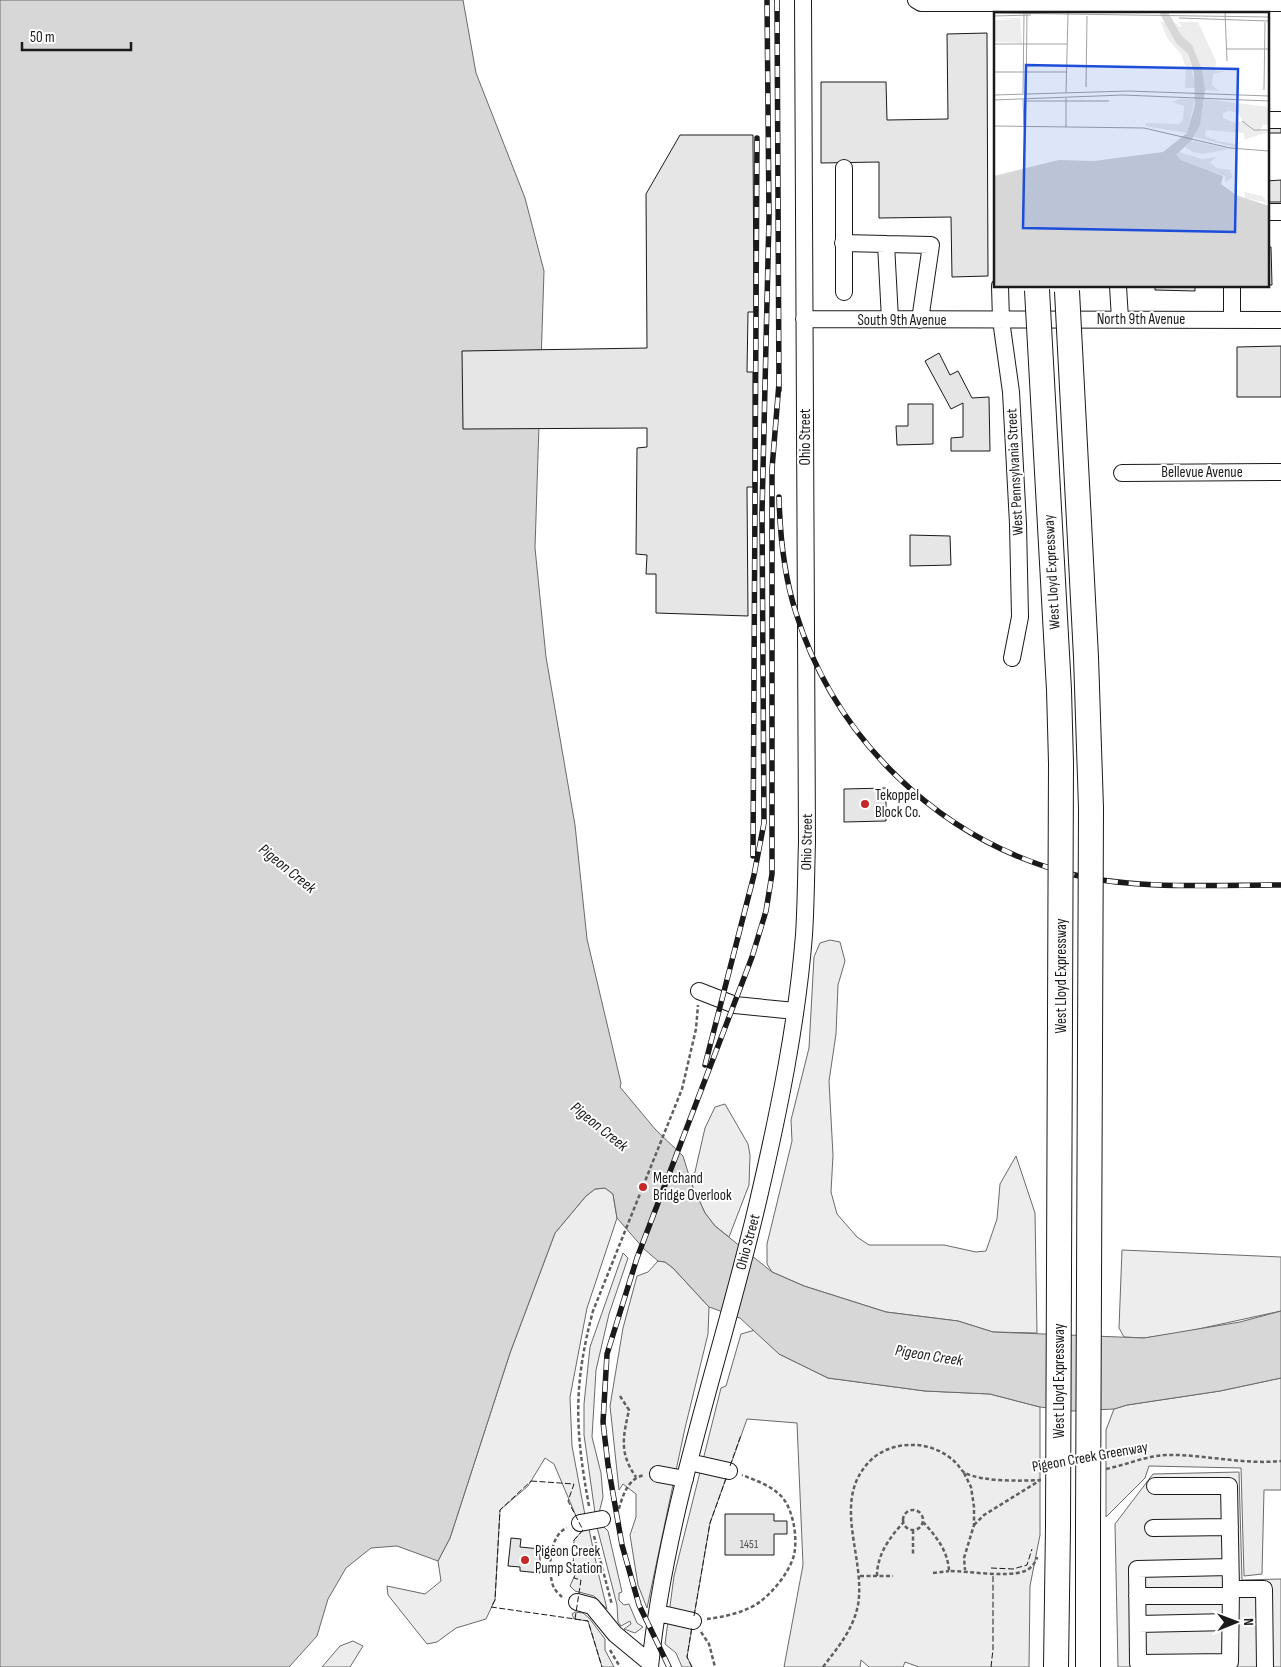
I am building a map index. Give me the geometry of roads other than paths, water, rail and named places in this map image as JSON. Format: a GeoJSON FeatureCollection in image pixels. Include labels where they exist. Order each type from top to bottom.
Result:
{"type":"FeatureCollection","features":[{"type":"Feature","properties":{"kind":"highway","name":"West Lloyd Expressway"},"geometry":{"type":"LineString","coordinates":[[1037,288],[1059,690],[1061,763],[1056,1667]]}},
{"type":"Feature","properties":{"kind":"highway","name":"West Lloyd Expressway"},"geometry":{"type":"LineString","coordinates":[[1067,289],[1086,657],[1091,808],[1088,1667]]}},
{"type":"Feature","properties":{"kind":"highway"},"geometry":{"type":"LineString","coordinates":[[1088,1607],[1093,1667]]}},
{"type":"Feature","properties":{"kind":"street","name":"Ohio Street"},"geometry":{"type":"LineString","coordinates":[[650,1665],[658,1613],[684,1480],[759,1198],[780,1100],[795,1011],[804,935],[807,842],[804,0]]}},
{"type":"Feature","properties":{"kind":"street"},"geometry":{"type":"LineString","coordinates":[[916,0],[920,3],[1119,8],[1281,3]]}},
{"type":"Feature","properties":{"kind":"street"},"geometry":{"type":"LineString","coordinates":[[1268,120],[1281,120]]}},
{"type":"Feature","properties":{"kind":"street"},"geometry":{"type":"LineString","coordinates":[[844,168],[844,292]]}},
{"type":"Feature","properties":{"kind":"street"},"geometry":{"type":"LineString","coordinates":[[1268,212],[1281,212]]}},
{"type":"Feature","properties":{"kind":"street"},"geometry":{"type":"LineString","coordinates":[[844,243],[931,245],[920,320]]}},
{"type":"Feature","properties":{"kind":"street"},"geometry":{"type":"LineString","coordinates":[[886,244],[890,320]]}},
{"type":"Feature","properties":{"kind":"street","name":"West Pennsylvania Street"},"geometry":{"type":"LineString","coordinates":[[1000,288],[1001,320],[1012,392],[1018,524],[1020,617],[1012,658]]}},
{"type":"Feature","properties":{"kind":"street"},"geometry":{"type":"LineString","coordinates":[[1118,288],[1120,319]]}},
{"type":"Feature","properties":{"kind":"street"},"geometry":{"type":"LineString","coordinates":[[1232,288],[1232,320]]}},
{"type":"Feature","properties":{"kind":"street","name":"South 9th Avenue"},"geometry":{"type":"LineString","coordinates":[[804,319],[1001,320]]}},
{"type":"Feature","properties":{"kind":"street","name":"North 9th Avenue"},"geometry":{"type":"LineString","coordinates":[[1001,320],[1281,320]]}},
{"type":"Feature","properties":{"kind":"street","name":"Bellevue Avenue"},"geometry":{"type":"LineString","coordinates":[[1122,473],[1281,472]]}},
{"type":"Feature","properties":{"kind":"street"},"geometry":{"type":"LineString","coordinates":[[699,991],[735,1005],[795,1011]]}},
{"type":"Feature","properties":{"kind":"street"},"geometry":{"type":"LineString","coordinates":[[689,1462],[729,1471]]}},
{"type":"Feature","properties":{"kind":"street"},"geometry":{"type":"LineString","coordinates":[[658,1474],[684,1480]]}},
{"type":"Feature","properties":{"kind":"street"},"geometry":{"type":"LineString","coordinates":[[1155,1486],[1229,1486],[1231,1592],[1230,1664],[1138,1665],[1137,1569],[1230,1567]]}},
{"type":"Feature","properties":{"kind":"street"},"geometry":{"type":"LineString","coordinates":[[1153,1528],[1230,1527]]}},
{"type":"Feature","properties":{"kind":"street"},"geometry":{"type":"LineString","coordinates":[[1138,1596],[1264,1589],[1265,1667]]}},
{"type":"Feature","properties":{"kind":"street"},"geometry":{"type":"LineString","coordinates":[[577,1602],[592,1606],[610,1629],[650,1665]]}},
{"type":"Feature","properties":{"kind":"street"},"geometry":{"type":"LineString","coordinates":[[658,1613],[693,1621]]}},
{"type":"Feature","properties":{"kind":"street"},"geometry":{"type":"LineString","coordinates":[[1138,1624],[1230,1622]]}},
{"type":"Feature","properties":{"kind":"water","name":"Pigeon Creek"},"geometry":{"type":"Polygon","coordinates":[[[0,0],[463,0],[476,73],[525,198],[544,271],[535,548],[546,657],[575,825],[587,939],[621,1083],[620,1087],[655,1129],[683,1156],[692,1185],[705,1213],[715,1226],[772,1272],[804,1286],[886,1312],[958,1321],[993,1332],[1144,1338],[1240,1322],[1281,1311],[1281,1378],[1220,1391],[1127,1405],[1114,1409],[1072,1411],[1040,1407],[990,1394],[925,1391],[828,1378],[779,1354],[740,1318],[709,1307],[673,1268],[665,1262],[658,1261],[644,1249],[617,1218],[613,1194],[605,1188],[595,1189],[586,1196],[555,1233],[510,1353],[450,1538],[438,1561],[397,1546],[371,1548],[346,1568],[328,1599],[317,1636],[289,1667],[0,1667],[0,0]]]}},
{"type":"Feature","properties":{"kind":"railway"},"geometry":{"type":"LineString","coordinates":[[705,1065],[754,875],[764,823],[762,513],[769,217],[767,0]]}},
{"type":"Feature","properties":{"kind":"railway"},"geometry":{"type":"LineString","coordinates":[[777,0],[779,390]]}},
{"type":"Feature","properties":{"kind":"railway"},"geometry":{"type":"LineString","coordinates":[[753,856],[757,138]]}},
{"type":"Feature","properties":{"kind":"railway"},"geometry":{"type":"LineString","coordinates":[[669,1667],[639,1605],[622,1545],[608,1465],[603,1422],[607,1354],[637,1258],[752,957],[766,911],[772,874],[772,469],[779,383]]}},
{"type":"Feature","properties":{"kind":"railway"},"geometry":{"type":"LineString","coordinates":[[779,497],[780,526],[788,585],[796,613],[814,659],[837,702],[865,742],[898,778],[935,809],[976,836],[1020,857],[1067,873],[1117,882],[1145,884],[1201,886],[1281,885]]}},
{"type":"Feature","properties":{"kind":"place","name":"Tekoppel Block Co."},"geometry":{"type":"Point","coordinates":[865,804]}},
{"type":"Feature","properties":{"kind":"place","name":"Merchand Bridge Overlook"},"geometry":{"type":"Point","coordinates":[643,1187]}},
{"type":"Feature","properties":{"kind":"place","name":"Pigeon Creek Pump Station"},"geometry":{"type":"Point","coordinates":[525,1560]}}]}
